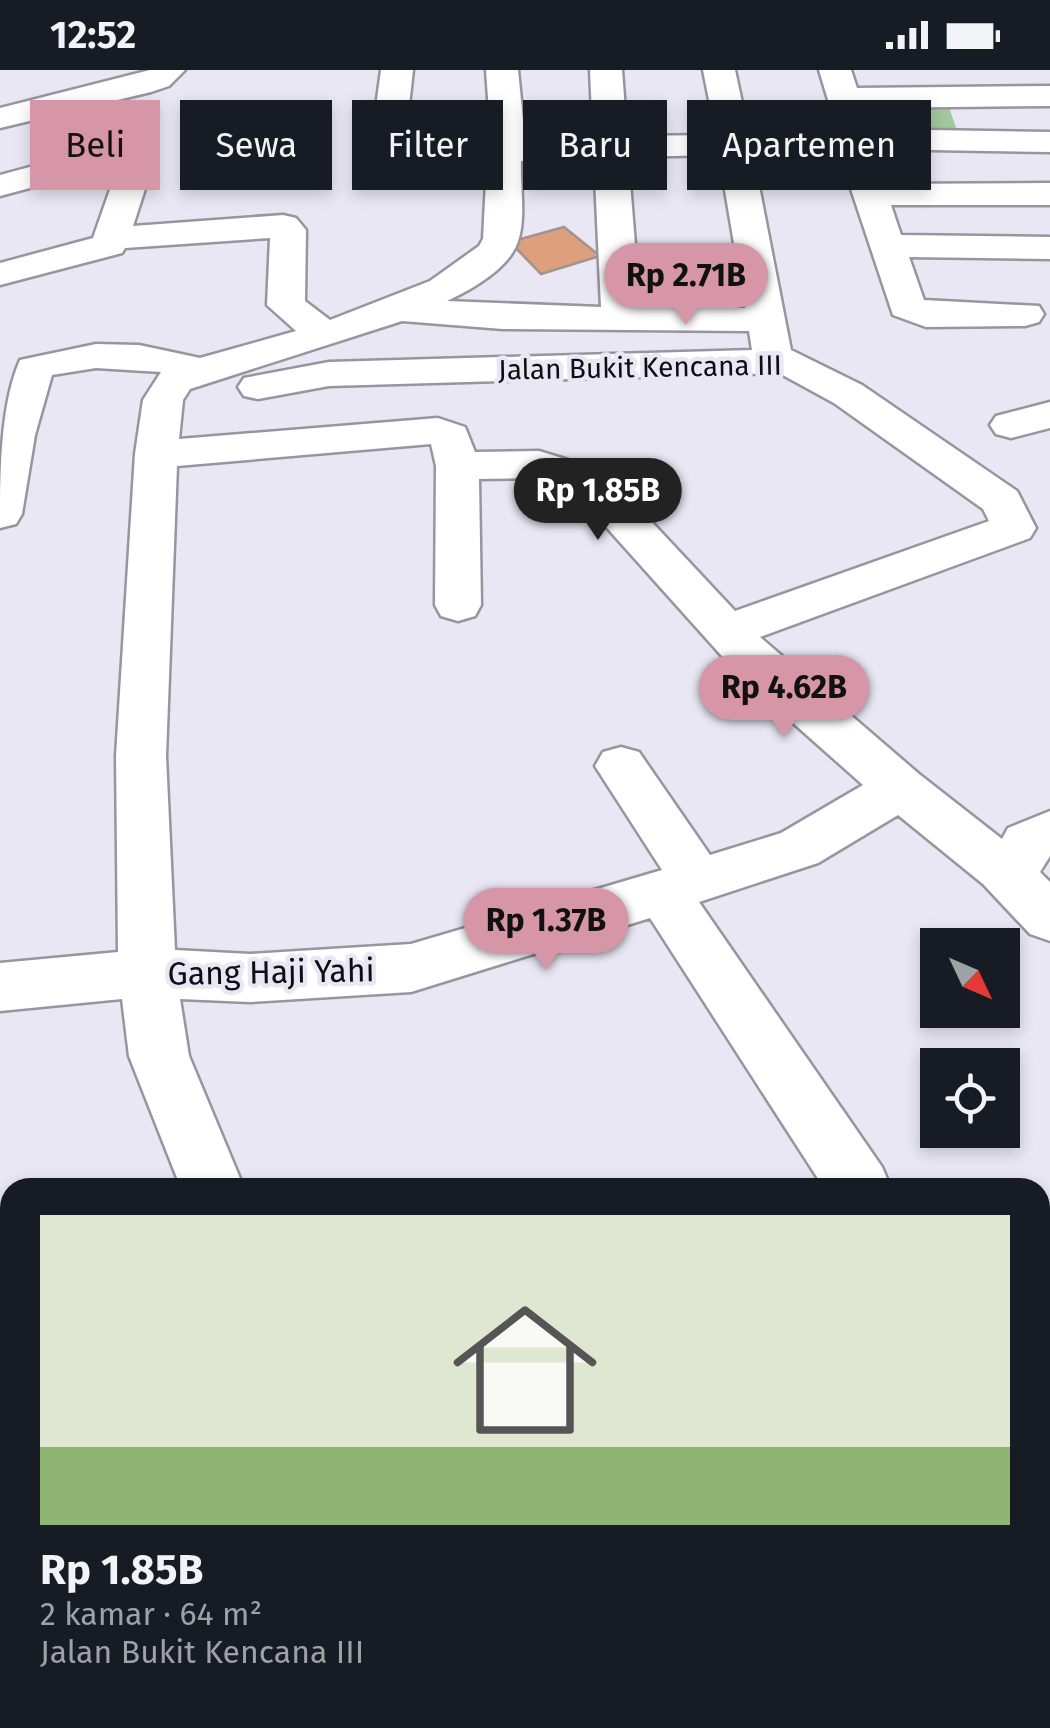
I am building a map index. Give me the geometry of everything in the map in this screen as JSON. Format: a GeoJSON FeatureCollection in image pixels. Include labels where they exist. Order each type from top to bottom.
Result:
{"type":"FeatureCollection","features":[{"type":"Feature","properties":{"kind":"street"},"geometry":{"type":"LineString","coordinates":[[0,118],[140,85],[169,70]]}},
{"type":"Feature","properties":{"kind":"street"},"geometry":{"type":"LineString","coordinates":[[393,100],[397,70]]}},
{"type":"Feature","properties":{"kind":"street"},"geometry":{"type":"LineString","coordinates":[[208,1178],[159,1056],[147,973],[141,756],[156,454],[162,406],[175,381],[398,310],[443,289],[494,252],[503,224],[504,162],[508,154],[502,70]]}},
{"type":"Feature","properties":{"kind":"street"},"geometry":{"type":"LineString","coordinates":[[606,70],[608,100]]}},
{"type":"Feature","properties":{"kind":"street"},"geometry":{"type":"LineString","coordinates":[[718,70],[725,100]]}},
{"type":"Feature","properties":{"kind":"street"},"geometry":{"type":"LineString","coordinates":[[839,84],[1050,96]]}},
{"type":"Feature","properties":{"kind":"street"},"geometry":{"type":"LineString","coordinates":[[931,141],[1050,142]]}},
{"type":"Feature","properties":{"kind":"street"},"geometry":{"type":"LineString","coordinates":[[0,186],[136,151],[140,160],[114,238],[102,249],[0,274]]}},
{"type":"Feature","properties":{"kind":"street"},"geometry":{"type":"LineString","coordinates":[[508,154],[523,151]]}},
{"type":"Feature","properties":{"kind":"street"},"geometry":{"type":"LineString","coordinates":[[614,190],[621,317]]}},
{"type":"Feature","properties":{"kind":"street"},"geometry":{"type":"LineString","coordinates":[[743,190],[773,362]]}},
{"type":"Feature","properties":{"kind":"street"},"geometry":{"type":"LineString","coordinates":[[867,190],[902,301],[914,313],[1025,314]]}},
{"type":"Feature","properties":{"kind":"street"},"geometry":{"type":"LineString","coordinates":[[869,195],[1050,194]]}},
{"type":"Feature","properties":{"kind":"street"},"geometry":{"type":"LineString","coordinates":[[114,238],[283,226],[288,230],[286,305],[325,336]]}},
{"type":"Feature","properties":{"kind":"street"},"geometry":{"type":"LineString","coordinates":[[886,246],[1050,248]]}},
{"type":"Feature","properties":{"kind":"street"},"geometry":{"type":"LineString","coordinates":[[398,310],[503,317],[766,320]]}},
{"type":"Feature","properties":{"kind":"street"},"geometry":{"type":"LineString","coordinates":[[0,514],[14,435],[17,369],[131,355],[157,357],[200,370]]}},
{"type":"Feature","properties":{"kind":"street","name":"Jalan Bukit Kencana III"},"geometry":{"type":"LineString","coordinates":[[162,406],[329,374],[786,361],[848,394],[1002,501],[1014,528],[728,632]]}},
{"type":"Feature","properties":{"kind":"street"},"geometry":{"type":"LineString","coordinates":[[156,454],[438,432],[452,439],[457,466],[458,605]]}},
{"type":"Feature","properties":{"kind":"street"},"geometry":{"type":"LineString","coordinates":[[457,466],[539,464],[590,482],[755,662],[1010,878],[1050,918]]}},
{"type":"Feature","properties":{"kind":"street"},"geometry":{"type":"LineString","coordinates":[[621,766],[680,886],[854,1178]]}},
{"type":"Feature","properties":{"kind":"street","name":"Gang Haji Yahi"},"geometry":{"type":"LineString","coordinates":[[0,987],[147,973],[250,978],[411,968],[799,848],[900,788]]}},
{"type":"Feature","properties":{"kind":"street"},"geometry":{"type":"LineString","coordinates":[[1010,878],[1027,843],[1050,832]]}},
{"type":"Feature","properties":{"kind":"green space"},"geometry":{"type":"Polygon","coordinates":[[[931,102],[947,102],[957,130],[931,130],[931,102]]]}},
{"type":"Feature","properties":{"kind":"building"},"geometry":{"type":"Polygon","coordinates":[[[564,227],[600,256],[541,274],[510,242],[564,227]]]}}]}
